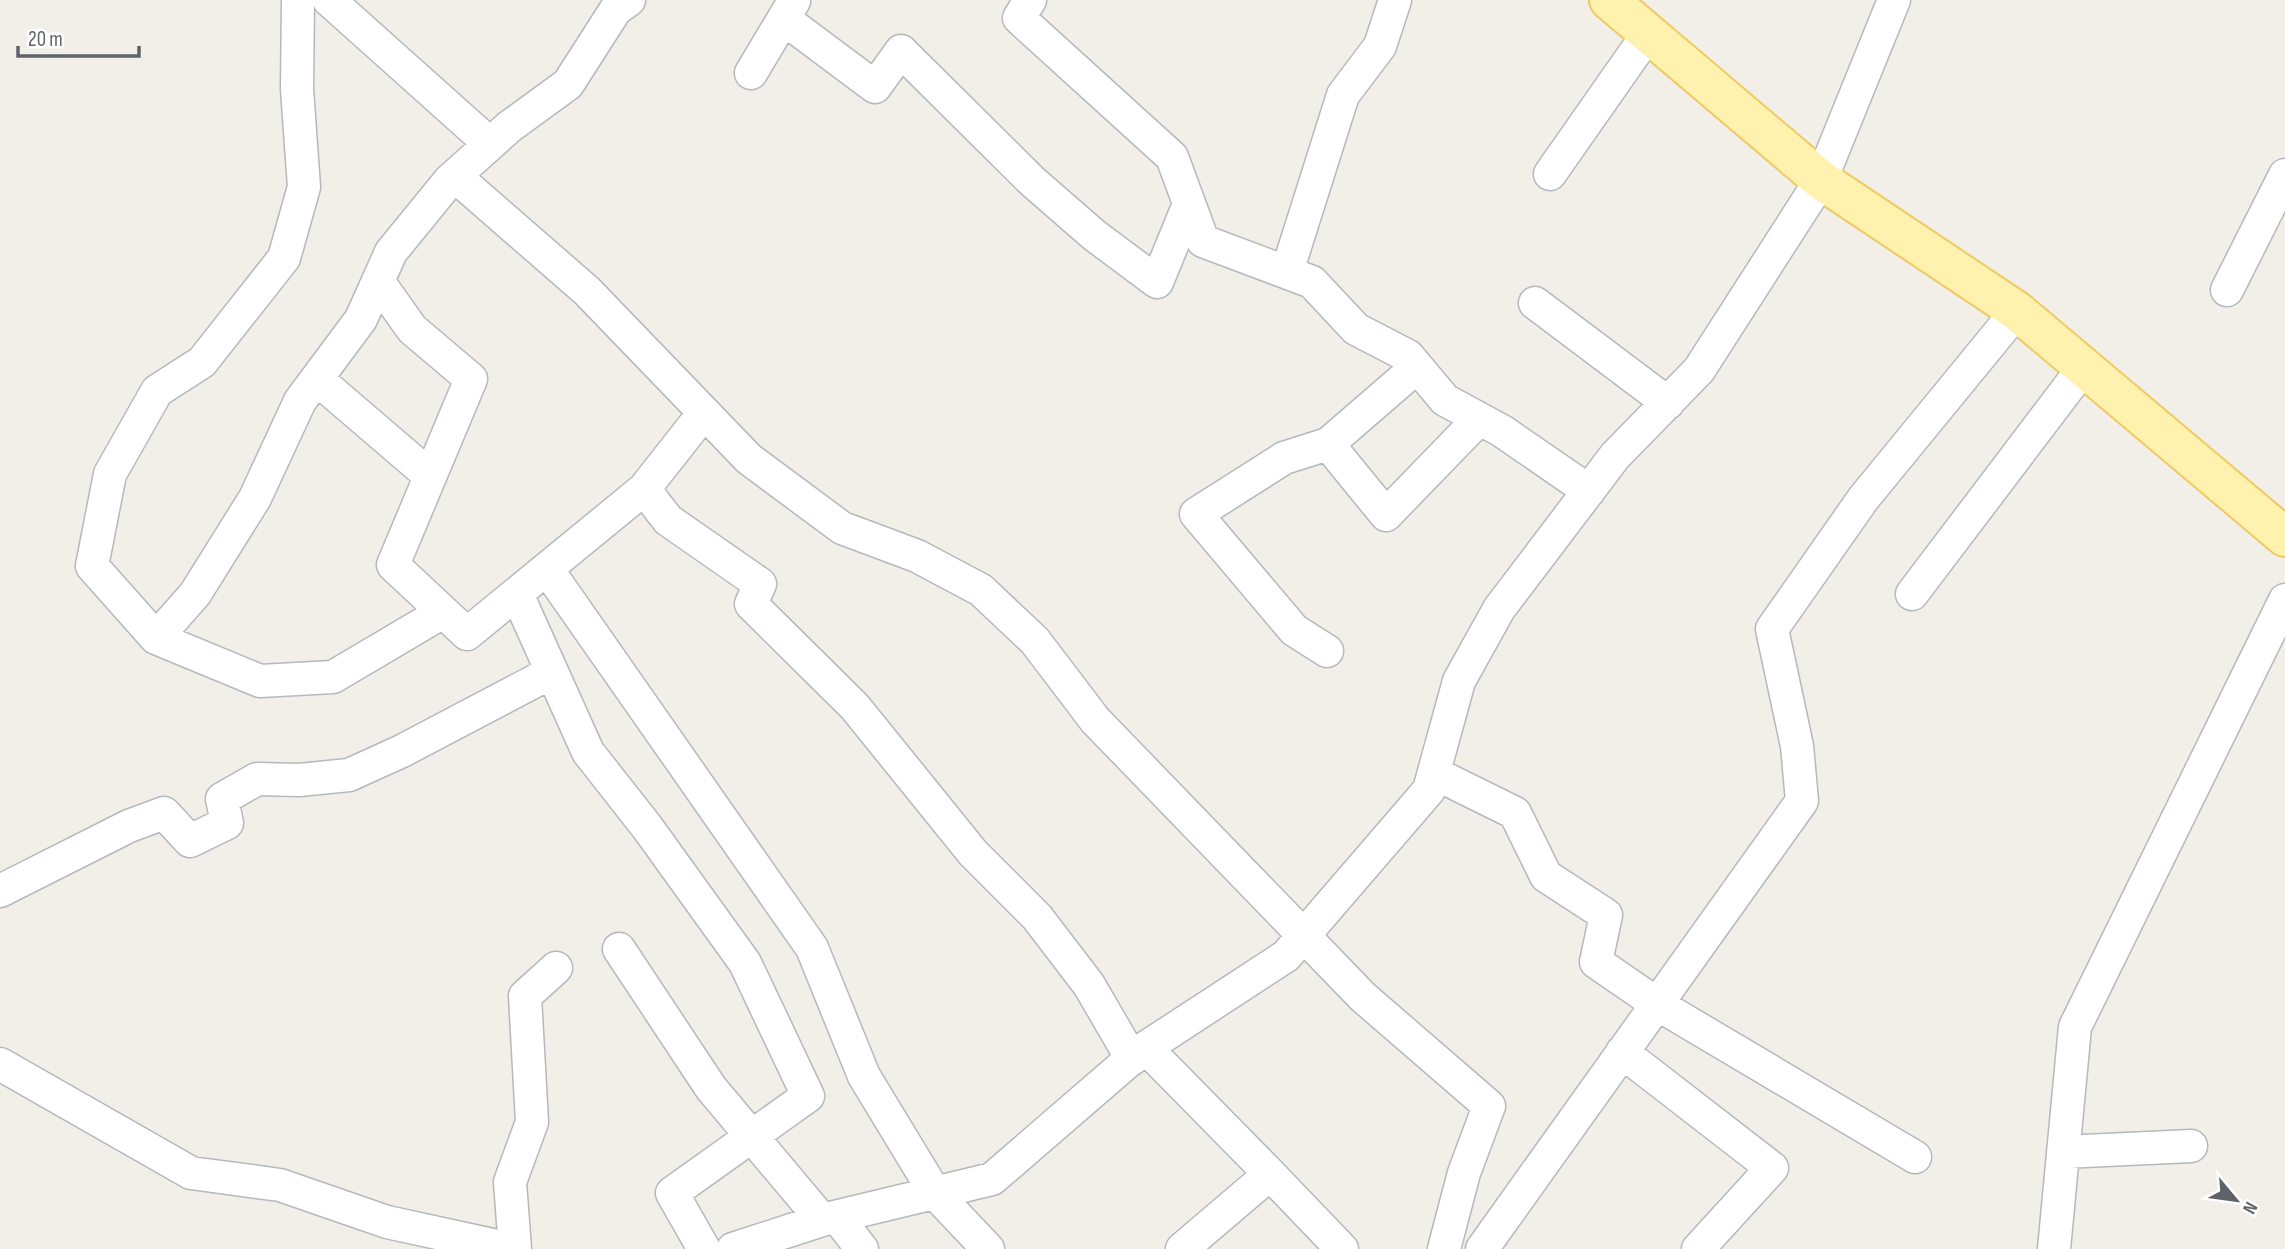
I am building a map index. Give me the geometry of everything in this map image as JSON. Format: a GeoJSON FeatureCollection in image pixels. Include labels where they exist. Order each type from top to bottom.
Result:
{"type":"FeatureCollection","features":[{"type":"Feature","properties":{"kind":"main road"},"geometry":{"type":"LineString","coordinates":[[1609,0],[1821,180],[2017,311],[2285,537]]}},
{"type":"Feature","properties":{"kind":"street"},"geometry":{"type":"LineString","coordinates":[[298,0],[298,89],[304,187],[284,258],[202,362],[157,391],[110,474],[93,566],[156,638],[260,681],[333,677],[443,612]]}},
{"type":"Feature","properties":{"kind":"street"},"geometry":{"type":"LineString","coordinates":[[329,0],[489,145]]}},
{"type":"Feature","properties":{"kind":"street"},"geometry":{"type":"LineString","coordinates":[[156,638],[195,594],[255,498],[300,401],[361,319],[391,252],[455,176],[489,145],[568,84],[616,9],[629,0]]}},
{"type":"Feature","properties":{"kind":"street"},"geometry":{"type":"LineString","coordinates":[[1030,0],[1019,18],[1171,157],[1203,241],[1312,282],[1356,329],[1408,356],[1445,400],[1479,419],[1589,491]]}},
{"type":"Feature","properties":{"kind":"street"},"geometry":{"type":"LineString","coordinates":[[1287,272],[1343,95],[1380,46],[1395,0]]}},
{"type":"Feature","properties":{"kind":"street"},"geometry":{"type":"LineString","coordinates":[[733,1249],[830,1218],[992,1179],[1139,1053],[1286,956],[1429,790],[1459,681],[1499,608],[1615,456],[1699,370],[1821,180],[1894,0]]}},
{"type":"Feature","properties":{"kind":"street"},"geometry":{"type":"LineString","coordinates":[[751,73],[789,9],[875,87],[901,51],[1032,181],[1094,235],[1157,282],[1189,204]]}},
{"type":"Feature","properties":{"kind":"street"},"geometry":{"type":"LineString","coordinates":[[1550,174],[1648,34]]}},
{"type":"Feature","properties":{"kind":"street"},"geometry":{"type":"LineString","coordinates":[[2227,290],[2285,175]]}},
{"type":"Feature","properties":{"kind":"street"},"geometry":{"type":"LineString","coordinates":[[455,176],[587,290],[749,459],[842,528],[917,556],[981,590],[1035,641],[1095,720],[1363,997],[1489,1106],[1464,1173],[1444,1249]]}},
{"type":"Feature","properties":{"kind":"street"},"geometry":{"type":"LineString","coordinates":[[378,281],[412,329],[471,379],[393,565],[467,634],[644,489],[703,414]]}},
{"type":"Feature","properties":{"kind":"street"},"geometry":{"type":"LineString","coordinates":[[1535,303],[1668,403]]}},
{"type":"Feature","properties":{"kind":"street"},"geometry":{"type":"LineString","coordinates":[[1482,1249],[1802,801],[1797,746],[1772,629],[1863,499],[2017,311]]}},
{"type":"Feature","properties":{"kind":"street"},"geometry":{"type":"LineString","coordinates":[[1327,651],[1294,630],[1196,514],[1284,458],[1328,444],[1417,367]]}},
{"type":"Feature","properties":{"kind":"street"},"geometry":{"type":"LineString","coordinates":[[1912,594],[2084,367]]}},
{"type":"Feature","properties":{"kind":"street"},"geometry":{"type":"LineString","coordinates":[[317,379],[429,475]]}},
{"type":"Feature","properties":{"kind":"street"},"geometry":{"type":"LineString","coordinates":[[1328,444],[1386,515],[1479,419]]}},
{"type":"Feature","properties":{"kind":"street"},"geometry":{"type":"LineString","coordinates":[[644,489],[668,520],[760,584],[751,604],[855,707],[973,852],[1037,917],[1139,1053],[1269,1174],[1342,1249]]}},
{"type":"Feature","properties":{"kind":"street"},"geometry":{"type":"LineString","coordinates":[[547,569],[812,948],[864,1076],[935,1193],[988,1249]]}},
{"type":"Feature","properties":{"kind":"street"},"geometry":{"type":"LineString","coordinates":[[517,594],[588,752],[647,827],[745,962],[808,1096],[673,1194],[704,1249]]}},
{"type":"Feature","properties":{"kind":"street"},"geometry":{"type":"LineString","coordinates":[[2054,1249],[2075,1027],[2285,600]]}},
{"type":"Feature","properties":{"kind":"street"},"geometry":{"type":"LineString","coordinates":[[0,891],[129,826],[164,813],[190,841],[227,823],[222,799],[257,779],[299,780],[349,775],[402,751],[552,672]]}},
{"type":"Feature","properties":{"kind":"street"},"geometry":{"type":"LineString","coordinates":[[1434,773],[1515,813],[1546,876],[1606,915],[1596,962],[1657,1004],[1915,1157]]}},
{"type":"Feature","properties":{"kind":"street"},"geometry":{"type":"LineString","coordinates":[[620,949],[711,1088],[751,1135],[862,1249]]}},
{"type":"Feature","properties":{"kind":"street"},"geometry":{"type":"LineString","coordinates":[[0,1064],[191,1173],[280,1185],[387,1222],[513,1249],[510,1182],[532,1122],[525,996],[556,968]]}},
{"type":"Feature","properties":{"kind":"street"},"geometry":{"type":"LineString","coordinates":[[1622,1052],[1772,1168],[1698,1249]]}},
{"type":"Feature","properties":{"kind":"street"},"geometry":{"type":"LineString","coordinates":[[2063,1153],[2191,1146]]}},
{"type":"Feature","properties":{"kind":"street"},"geometry":{"type":"LineString","coordinates":[[1182,1249],[1269,1174]]}}]}
